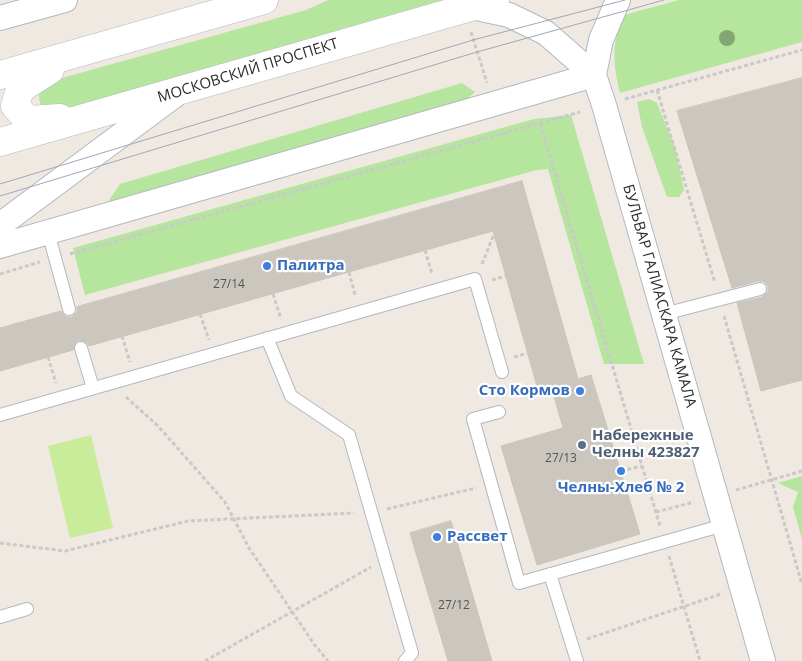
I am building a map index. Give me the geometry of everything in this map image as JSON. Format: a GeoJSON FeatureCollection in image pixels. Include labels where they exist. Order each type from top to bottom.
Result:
{"type":"FeatureCollection","features":[{"type":"Feature","properties":{"kind":"main road"},"geometry":{"type":"LineString","coordinates":[[0,75],[264,0]]}},
{"type":"Feature","properties":{"kind":"main road","name":"МОСКОВСКИЙ ПРОСПЕКТ"},"geometry":{"type":"LineString","coordinates":[[0,142],[477,5]]}},
{"type":"Feature","properties":{"kind":"main road"},"geometry":{"type":"LineString","coordinates":[[74,54],[20,89],[15,106],[28,120],[90,117]]}},
{"type":"Feature","properties":{"kind":"street"},"geometry":{"type":"LineString","coordinates":[[0,18],[29,5],[65,0]]}},
{"type":"Feature","properties":{"kind":"street","name":"БУЛЬВАР ГАЛИАСКАРА КАМАЛА"},"geometry":{"type":"LineString","coordinates":[[618,0],[601,40],[594,75],[763,661]]}},
{"type":"Feature","properties":{"kind":"street"},"geometry":{"type":"LineString","coordinates":[[477,5],[509,15],[546,33],[594,75]]}},
{"type":"Feature","properties":{"kind":"street"},"geometry":{"type":"LineString","coordinates":[[0,246],[594,75]]}},
{"type":"Feature","properties":{"kind":"street"},"geometry":{"type":"LineString","coordinates":[[0,225],[179,92]]}},
{"type":"Feature","properties":{"kind":"lane"},"geometry":{"type":"LineString","coordinates":[[48,232],[69,309]]}},
{"type":"Feature","properties":{"kind":"lane"},"geometry":{"type":"LineString","coordinates":[[0,414],[475,279],[502,372]]}},
{"type":"Feature","properties":{"kind":"lane"},"geometry":{"type":"LineString","coordinates":[[664,314],[760,290]]}},
{"type":"Feature","properties":{"kind":"lane"},"geometry":{"type":"LineString","coordinates":[[267,338],[291,396],[349,434],[412,653],[405,661]]}},
{"type":"Feature","properties":{"kind":"lane"},"geometry":{"type":"LineString","coordinates":[[81,348],[93,388]]}},
{"type":"Feature","properties":{"kind":"lane"},"geometry":{"type":"LineString","coordinates":[[499,412],[473,419],[519,582],[724,524]]}},
{"type":"Feature","properties":{"kind":"lane"},"geometry":{"type":"LineString","coordinates":[[550,574],[577,661]]}},
{"type":"Feature","properties":{"kind":"lane"},"geometry":{"type":"LineString","coordinates":[[0,617],[27,609]]}},
{"type":"Feature","properties":{"kind":"path"},"geometry":{"type":"LineString","coordinates":[[477,5],[494,103],[503,134]]}},
{"type":"Feature","properties":{"kind":"path"},"geometry":{"type":"LineString","coordinates":[[622,100],[802,50]]}},
{"type":"Feature","properties":{"kind":"path"},"geometry":{"type":"LineString","coordinates":[[657,90],[716,287]]}},
{"type":"Feature","properties":{"kind":"path"},"geometry":{"type":"LineString","coordinates":[[0,274],[580,112]]}},
{"type":"Feature","properties":{"kind":"path"},"geometry":{"type":"LineString","coordinates":[[540,123],[700,661]]}},
{"type":"Feature","properties":{"kind":"path"},"geometry":{"type":"LineString","coordinates":[[475,279],[494,234]]}},
{"type":"Feature","properties":{"kind":"path"},"geometry":{"type":"LineString","coordinates":[[425,250],[437,290]]}},
{"type":"Feature","properties":{"kind":"path"},"geometry":{"type":"LineString","coordinates":[[349,272],[360,312]]}},
{"type":"Feature","properties":{"kind":"path"},"geometry":{"type":"LineString","coordinates":[[272,294],[286,333]]}},
{"type":"Feature","properties":{"kind":"path"},"geometry":{"type":"LineString","coordinates":[[200,314],[214,354]]}},
{"type":"Feature","properties":{"kind":"path"},"geometry":{"type":"LineString","coordinates":[[724,315],[802,584]]}},
{"type":"Feature","properties":{"kind":"path"},"geometry":{"type":"LineString","coordinates":[[122,336],[134,376]]}},
{"type":"Feature","properties":{"kind":"path"},"geometry":{"type":"LineString","coordinates":[[48,357],[60,397]]}},
{"type":"Feature","properties":{"kind":"path"},"geometry":{"type":"LineString","coordinates":[[110,383],[158,426],[225,502],[249,548],[328,661]]}},
{"type":"Feature","properties":{"kind":"path"},"geometry":{"type":"LineString","coordinates":[[621,471],[642,466]]}},
{"type":"Feature","properties":{"kind":"path"},"geometry":{"type":"LineString","coordinates":[[0,544],[65,551],[188,521],[371,513],[491,484]]}},
{"type":"Feature","properties":{"kind":"path"},"geometry":{"type":"LineString","coordinates":[[205,661],[385,560]]}},
{"type":"Feature","properties":{"kind":"path"},"geometry":{"type":"LineString","coordinates":[[572,644],[742,587]]}},
{"type":"Feature","properties":{"kind":"green space"},"geometry":{"type":"Polygon","coordinates":[[[328,0],[442,0],[55,112],[41,105],[39,94],[44,83],[306,10],[328,0]]]}},
{"type":"Feature","properties":{"kind":"green space"},"geometry":{"type":"Polygon","coordinates":[[[679,0],[802,0],[802,42],[620,93],[614,53],[617,34],[624,15],[679,0]]]}},
{"type":"Feature","properties":{"kind":"green space"},"geometry":{"type":"Polygon","coordinates":[[[462,83],[475,92],[456,108],[161,187],[106,205],[120,184],[462,83]]]}},
{"type":"Feature","properties":{"kind":"green space"},"geometry":{"type":"Polygon","coordinates":[[[649,99],[657,103],[675,147],[684,190],[679,197],[667,197],[642,127],[637,102],[649,99]]]}},
{"type":"Feature","properties":{"kind":"green space"},"geometry":{"type":"Polygon","coordinates":[[[571,115],[644,364],[604,364],[548,169],[537,170],[85,295],[73,248],[534,119],[571,115]]]}},
{"type":"Feature","properties":{"kind":"green space"},"geometry":{"type":"Polygon","coordinates":[[[91,435],[113,528],[70,538],[48,446],[91,435]]]}},
{"type":"Feature","properties":{"kind":"green space"},"geometry":{"type":"Polygon","coordinates":[[[802,476],[802,539],[793,507],[798,492],[778,483],[802,476]]]}},
{"type":"Feature","properties":{"kind":"building"},"geometry":{"type":"Polygon","coordinates":[[[802,78],[802,380],[761,391],[737,303],[762,297],[768,292],[768,286],[763,281],[758,281],[732,288],[677,111],[802,78]]]}},
{"type":"Feature","properties":{"kind":"building"},"geometry":{"type":"Polygon","coordinates":[[[522,181],[578,379],[591,375],[640,534],[537,565],[501,446],[563,428],[551,386],[538,390],[493,231],[89,346],[86,342],[79,340],[75,343],[73,350],[0,371],[0,328],[61,311],[66,317],[72,317],[77,312],[77,307],[522,181]]]}},
{"type":"Feature","properties":{"kind":"building"},"geometry":{"type":"Polygon","coordinates":[[[451,521],[492,661],[448,661],[410,533],[451,521]]]}},
{"type":"Feature","properties":{"kind":"tram line"},"geometry":{"type":"LineString","coordinates":[[0,184],[473,40],[625,0]]}},
{"type":"Feature","properties":{"kind":"tram line"},"geometry":{"type":"LineString","coordinates":[[0,196],[477,52],[664,0]]}},
{"type":"Feature","properties":{"kind":"place","name":"Палитра"},"geometry":{"type":"Point","coordinates":[267,266]}},
{"type":"Feature","properties":{"kind":"place","name":"Сто Кормов"},"geometry":{"type":"Point","coordinates":[580,391]}},
{"type":"Feature","properties":{"kind":"place","name":"Набережные Челны 423827"},"geometry":{"type":"Point","coordinates":[582,445]}},
{"type":"Feature","properties":{"kind":"place","name":"Челны-Хлеб № 2"},"geometry":{"type":"Point","coordinates":[621,471]}},
{"type":"Feature","properties":{"kind":"place","name":"Рассвет"},"geometry":{"type":"Point","coordinates":[437,537]}}]}
